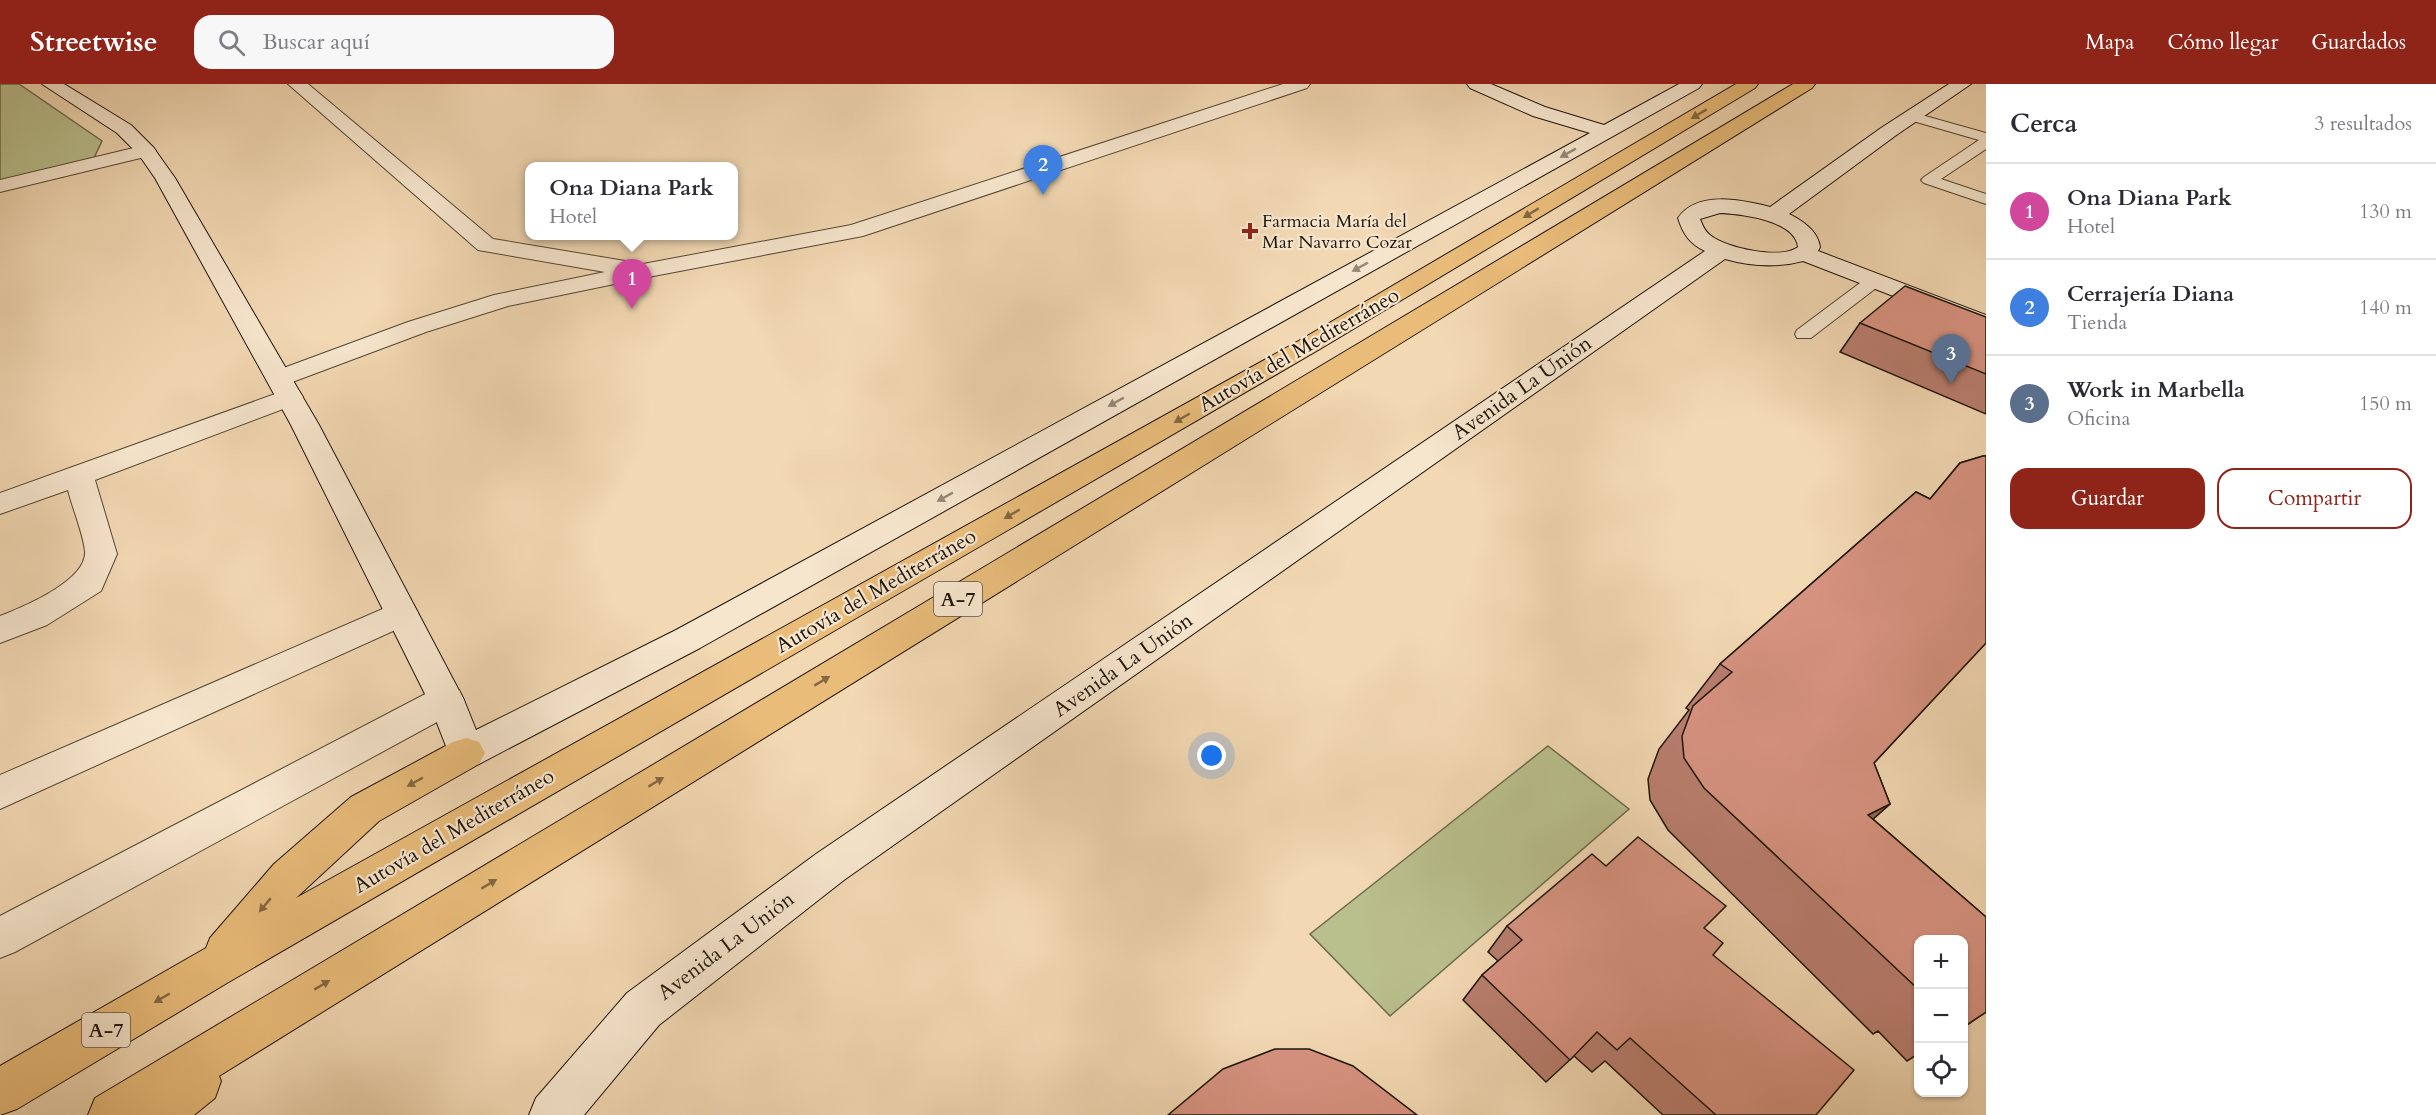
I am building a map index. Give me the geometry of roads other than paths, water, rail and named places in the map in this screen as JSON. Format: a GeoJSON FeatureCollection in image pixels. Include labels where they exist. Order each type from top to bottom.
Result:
{"type":"FeatureCollection","features":[{"type":"Feature","properties":{"kind":"highway","name":"Autovía del Mediterráneo"},"geometry":{"type":"LineString","coordinates":[[0,1092],[212,968],[1301,350],[1749,84]]}},
{"type":"Feature","properties":{"kind":"highway","name":"Autovía del Mediterráneo"},"geometry":{"type":"LineString","coordinates":[[112,1115],[284,1008],[1806,86]]}},
{"type":"Feature","properties":{"kind":"highway"},"geometry":{"type":"LineString","coordinates":[[212,968],[288,877],[365,809],[466,753]]}},
{"type":"Feature","properties":{"kind":"highway"},"geometry":{"type":"LineString","coordinates":[[158,1115],[284,1008]]}},
{"type":"Feature","properties":{"kind":"street"},"geometry":{"type":"LineString","coordinates":[[51,84],[124,129],[146,151],[165,178],[284,388],[446,700],[466,753],[688,639],[1693,84]]}},
{"type":"Feature","properties":{"kind":"street"},"geometry":{"type":"LineString","coordinates":[[297,84],[486,245],[643,271]]}},
{"type":"Feature","properties":{"kind":"street"},"geometry":{"type":"LineString","coordinates":[[0,504],[79,477],[284,388],[417,327],[503,300],[855,231],[1301,84]]}},
{"type":"Feature","properties":{"kind":"street"},"geometry":{"type":"LineString","coordinates":[[1476,84],[1540,112],[1560,116],[1606,132]]}},
{"type":"Feature","properties":{"kind":"street"},"geometry":{"type":"LineString","coordinates":[[1502,84],[1555,109],[1560,116]]}},
{"type":"Feature","properties":{"kind":"street"},"geometry":{"type":"LineString","coordinates":[[1774,215],[1911,116],[1962,84]]}},
{"type":"Feature","properties":{"kind":"street"},"geometry":{"type":"LineString","coordinates":[[0,186],[146,151]]}},
{"type":"Feature","properties":{"kind":"street"},"geometry":{"type":"LineString","coordinates":[[1804,254],[1809,247],[1808,239],[1801,231],[1774,215],[1756,210],[1720,206],[1695,212],[1689,218],[1695,234],[1722,250],[1760,260],[1778,260],[1804,254],[1986,324]]}},
{"type":"Feature","properties":{"kind":"street","name":"Avenida La Unión"},"geometry":{"type":"LineString","coordinates":[[553,1115],[643,1009],[830,867],[1722,250]]}},
{"type":"Feature","properties":{"kind":"street"},"geometry":{"type":"LineString","coordinates":[[0,630],[35,616],[89,583],[101,554],[79,477]]}},
{"type":"Feature","properties":{"kind":"street"},"geometry":{"type":"LineString","coordinates":[[0,793],[401,613]]}},
{"type":"Feature","properties":{"kind":"street"},"geometry":{"type":"LineString","coordinates":[[0,938],[446,700]]}},
{"type":"Feature","properties":{"kind":"lane"},"geometry":{"type":"LineString","coordinates":[[1911,116],[1986,140]]}},
{"type":"Feature","properties":{"kind":"lane"},"geometry":{"type":"LineString","coordinates":[[1986,140],[1929,180],[1986,199]]}},
{"type":"Feature","properties":{"kind":"lane"},"geometry":{"type":"LineString","coordinates":[[1804,334],[1874,281]]}},
{"type":"Feature","properties":{"kind":"place","name":"Cerrajería Diana"},"geometry":{"type":"Point","coordinates":[1043,195]}},
{"type":"Feature","properties":{"kind":"place","name":"Farmacia María del Mar Navarro Cozar"},"geometry":{"type":"Point","coordinates":[1250,231]}},
{"type":"Feature","properties":{"kind":"place","name":"Ona Diana Park"},"geometry":{"type":"Point","coordinates":[632,309]}},
{"type":"Feature","properties":{"kind":"place","name":"Work in Marbella"},"geometry":{"type":"Point","coordinates":[1951,384]}}]}
